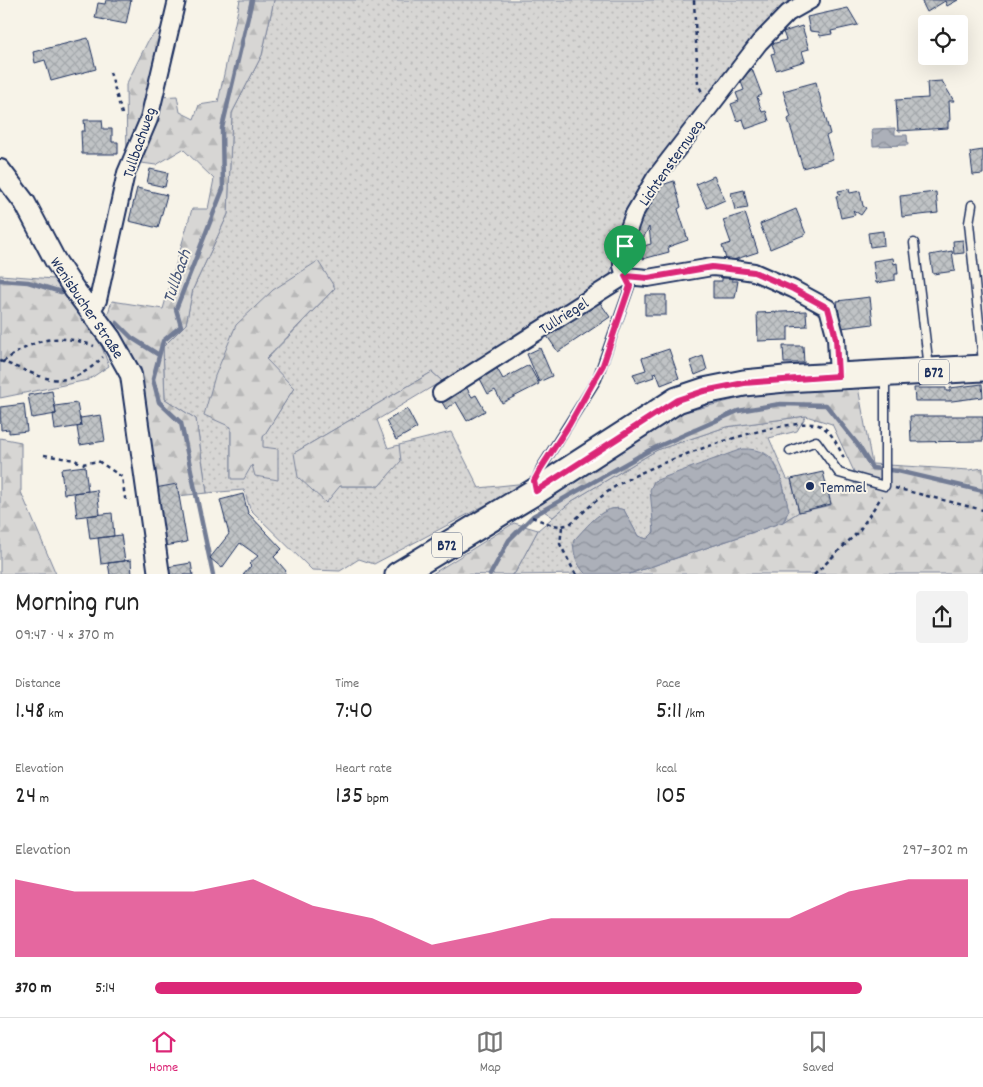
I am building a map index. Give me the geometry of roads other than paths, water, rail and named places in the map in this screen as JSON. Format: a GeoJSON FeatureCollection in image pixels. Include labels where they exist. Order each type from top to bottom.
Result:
{"type":"FeatureCollection","features":[{"type":"Feature","properties":{"kind":"main road","name":"B72"},"geometry":{"type":"LineString","coordinates":[[398,574],[536,491],[677,400],[704,391],[744,383],[983,368]]}},
{"type":"Feature","properties":{"kind":"street","name":"Tullbachweg"},"geometry":{"type":"LineString","coordinates":[[91,312],[101,291],[126,173],[149,119],[177,0]]}},
{"type":"Feature","properties":{"kind":"street","name":"Lichtensternweg"},"geometry":{"type":"LineString","coordinates":[[625,276],[622,266],[623,245],[634,214],[655,178],[759,43],[788,13],[811,0]]}},
{"type":"Feature","properties":{"kind":"street","name":"Wenisbucher Straße"},"geometry":{"type":"LineString","coordinates":[[0,170],[25,203],[55,260],[116,347],[131,375],[136,398],[159,574]]}},
{"type":"Feature","properties":{"kind":"street"},"geometry":{"type":"LineString","coordinates":[[625,276],[648,278],[712,267],[754,272],[793,289],[828,308],[836,338],[838,376]]}},
{"type":"Feature","properties":{"kind":"street","name":"Tullriegel"},"geometry":{"type":"LineString","coordinates":[[441,393],[625,276]]}},
{"type":"Feature","properties":{"kind":"lane"},"geometry":{"type":"LineString","coordinates":[[972,204],[969,223],[983,362]]}},
{"type":"Feature","properties":{"kind":"lane"},"geometry":{"type":"LineString","coordinates":[[914,243],[930,372]]}},
{"type":"Feature","properties":{"kind":"lane","name":"Lichtensternweg"},"geometry":{"type":"LineString","coordinates":[[536,491],[534,481],[603,365],[630,286],[625,276]]}},
{"type":"Feature","properties":{"kind":"lane"},"geometry":{"type":"LineString","coordinates":[[790,451],[816,441],[839,473],[866,480],[886,482],[884,374]]}},
{"type":"Feature","properties":{"kind":"water"},"geometry":{"type":"Polygon","coordinates":[[[895,128],[895,135],[907,135],[908,145],[873,146],[872,129],[895,128]]]}},
{"type":"Feature","properties":{"kind":"water"},"geometry":{"type":"Polygon","coordinates":[[[742,449],[755,450],[764,454],[777,468],[789,510],[783,522],[629,574],[586,574],[583,571],[575,554],[574,540],[596,517],[610,509],[624,510],[638,536],[647,539],[654,532],[650,490],[654,481],[742,449]]]}},
{"type":"Feature","properties":{"kind":"waterway","name":"Tullbach"},"geometry":{"type":"LineString","coordinates":[[213,574],[181,423],[159,402],[153,379],[163,341],[181,326],[176,309],[223,189],[222,128],[252,0]]}},
{"type":"Feature","properties":{"kind":"waterway"},"geometry":{"type":"LineString","coordinates":[[0,280],[28,282],[61,292]]}},
{"type":"Feature","properties":{"kind":"waterway"},"geometry":{"type":"LineString","coordinates":[[117,323],[132,338],[159,355]]}},
{"type":"Feature","properties":{"kind":"waterway"},"geometry":{"type":"LineString","coordinates":[[491,574],[509,540],[533,516],[650,450],[738,411],[780,404],[826,405],[858,445],[872,468],[898,471],[983,491]]}},
{"type":"Feature","properties":{"kind":"place","name":"Temmel"},"geometry":{"type":"Point","coordinates":[810,486]}}]}
